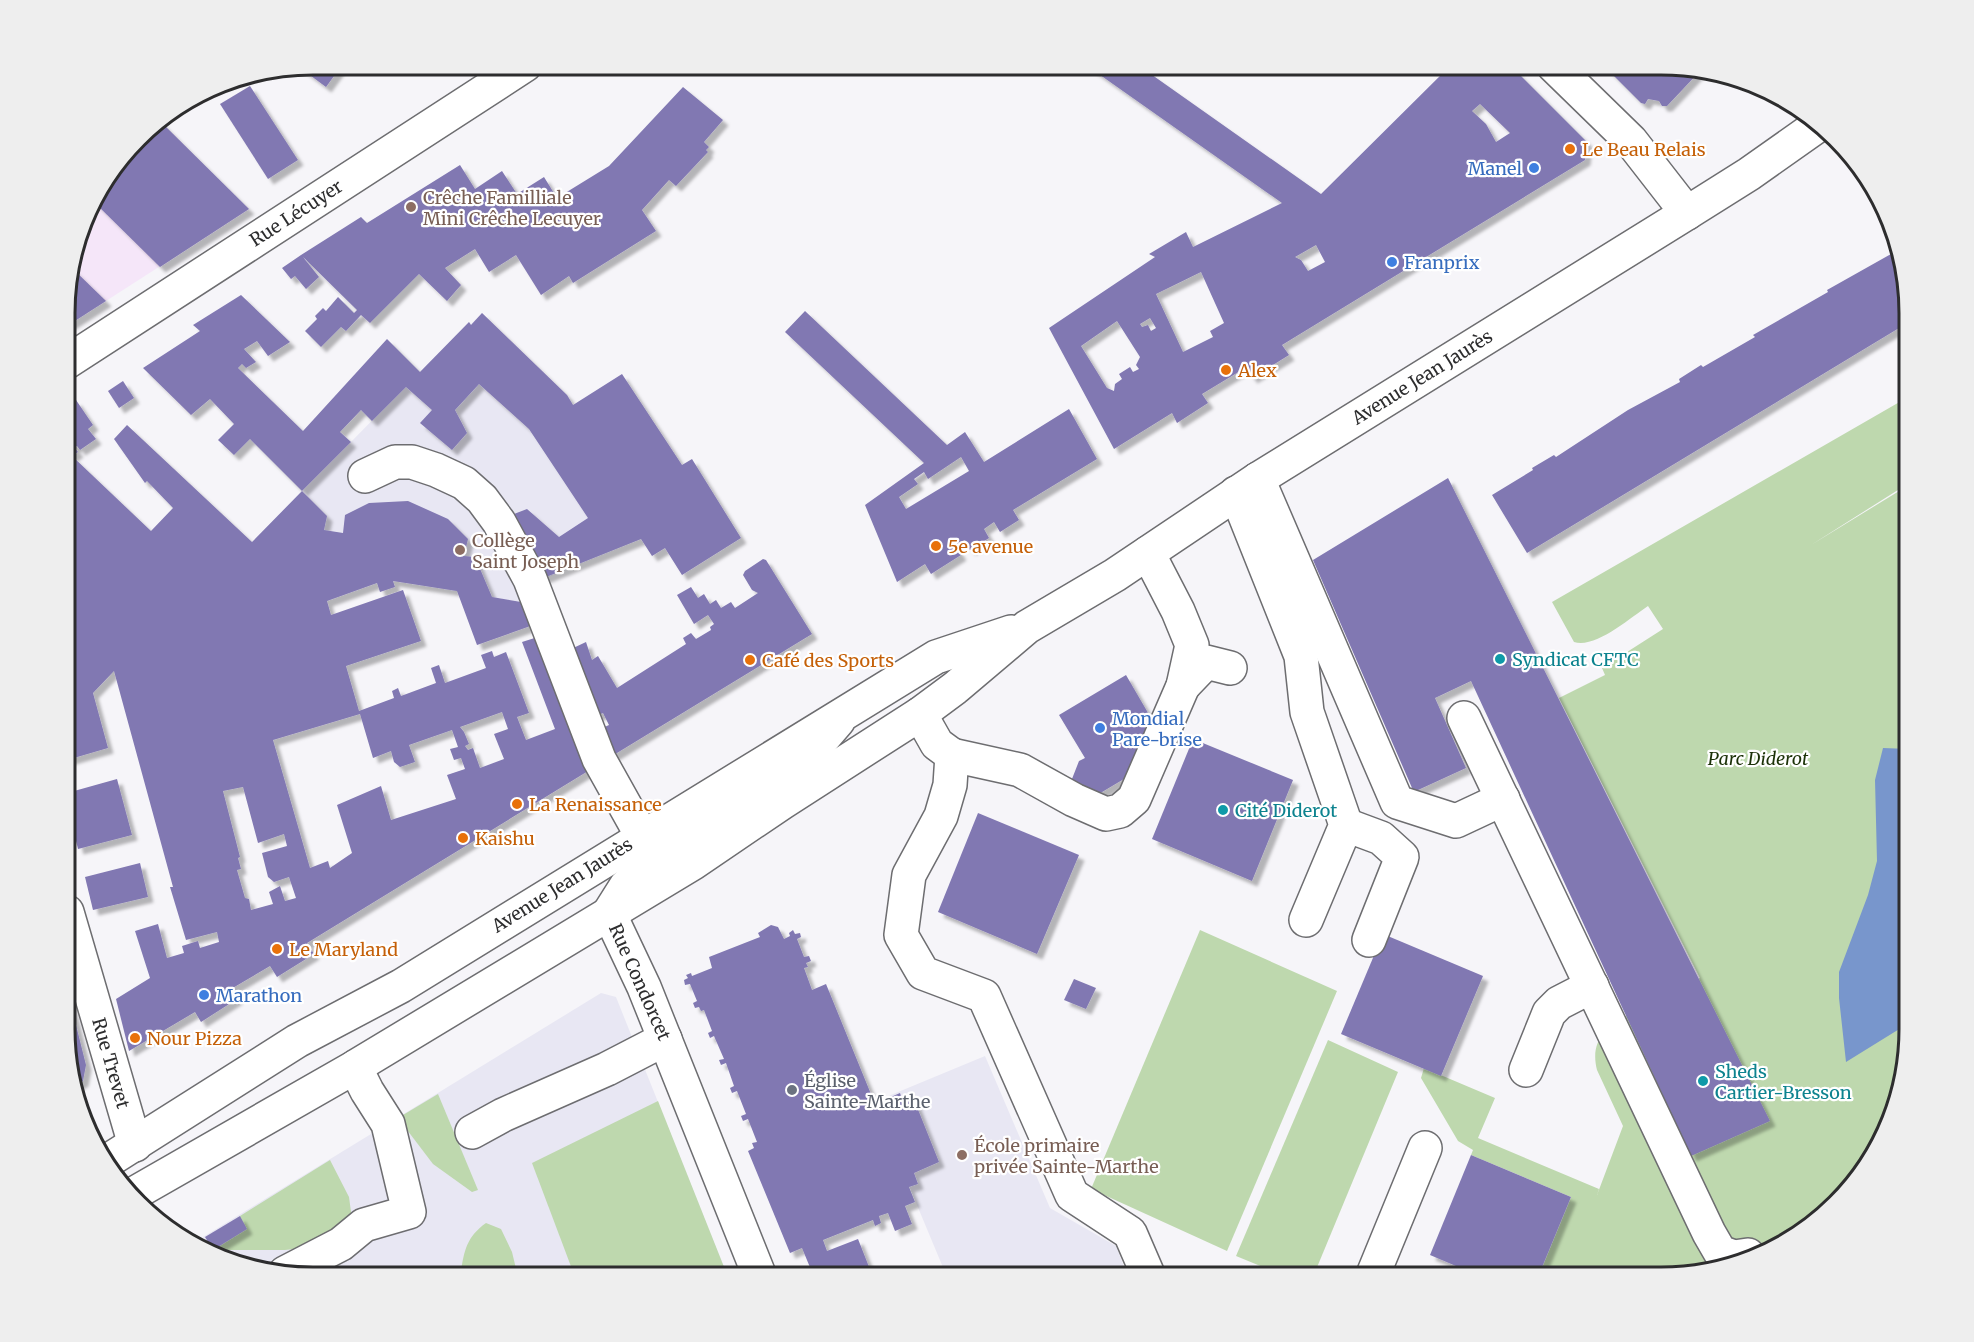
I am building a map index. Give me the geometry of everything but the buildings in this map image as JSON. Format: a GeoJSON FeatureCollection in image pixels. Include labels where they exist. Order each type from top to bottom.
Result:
{"type":"FeatureCollection","features":[{"type":"Feature","properties":{"kind":"main road","name":"Rue Lécuyer"},"geometry":{"type":"LineString","coordinates":[[75,357],[508,75]]}},
{"type":"Feature","properties":{"kind":"main road"},"geometry":{"type":"LineString","coordinates":[[1564,75],[1631,141],[1687,213]]}},
{"type":"Feature","properties":{"kind":"main road","name":"Avenue Jean Jaurès"},"geometry":{"type":"LineString","coordinates":[[139,1191],[256,1126],[701,858],[920,714],[955,688],[1027,627],[1148,553],[1247,486],[1749,174],[1812,129]]}},
{"type":"Feature","properties":{"kind":"main road"},"geometry":{"type":"LineString","coordinates":[[365,476],[395,462],[412,462],[464,483],[482,499],[499,522],[530,579],[599,759],[642,836]]}},
{"type":"Feature","properties":{"kind":"main road"},"geometry":{"type":"LineString","coordinates":[[1247,486],[1397,802],[1456,821],[1503,799]]}},
{"type":"Feature","properties":{"kind":"main road"},"geometry":{"type":"LineString","coordinates":[[1247,486],[1301,656],[1308,712],[1346,825],[1306,920]]}},
{"type":"Feature","properties":{"kind":"main road"},"geometry":{"type":"LineString","coordinates":[[920,714],[937,744],[951,755],[1020,770],[1074,800],[1106,814],[1120,811],[1134,799],[1183,686],[1192,645],[1178,611],[1148,553]]}},
{"type":"Feature","properties":{"kind":"main road","name":"Avenue Jean Jaurès"},"geometry":{"type":"LineString","coordinates":[[113,1158],[297,1041],[401,986],[936,657],[1027,627]]}},
{"type":"Feature","properties":{"kind":"main road"},"geometry":{"type":"LineString","coordinates":[[1183,686],[1206,662],[1230,668]]}},
{"type":"Feature","properties":{"kind":"main road","name":"Rue Condorcet"},"geometry":{"type":"LineString","coordinates":[[756,1267],[634,964],[609,913],[626,886],[667,848],[800,765],[847,711]]}},
{"type":"Feature","properties":{"kind":"main road"},"geometry":{"type":"LineString","coordinates":[[1464,718],[1720,1252],[1731,1256]]}},
{"type":"Feature","properties":{"kind":"main road"},"geometry":{"type":"LineString","coordinates":[[951,755],[950,785],[940,816],[909,876],[901,935],[923,973],[984,996],[1072,1195],[1130,1233],[1145,1267]]}},
{"type":"Feature","properties":{"kind":"main road"},"geometry":{"type":"LineString","coordinates":[[1346,825],[1381,838],[1402,857],[1369,940]]}},
{"type":"Feature","properties":{"kind":"main road","name":"Rue Trevet"},"geometry":{"type":"LineString","coordinates":[[75,939],[135,1144]]}},
{"type":"Feature","properties":{"kind":"main road"},"geometry":{"type":"LineString","coordinates":[[1526,1070],[1549,1013],[1559,1003],[1592,986]]}},
{"type":"Feature","properties":{"kind":"main road"},"geometry":{"type":"LineString","coordinates":[[472,1132],[503,1115],[607,1069],[665,1039]]}},
{"type":"Feature","properties":{"kind":"main road"},"geometry":{"type":"LineString","coordinates":[[298,1266],[341,1244],[364,1225],[409,1212],[388,1124],[355,1067]]}},
{"type":"Feature","properties":{"kind":"main road"},"geometry":{"type":"LineString","coordinates":[[1376,1267],[1425,1148]]}},
{"type":"Feature","properties":{"kind":"shaded area"},"geometry":{"type":"Polygon","coordinates":[[[165,127],[249,209],[75,321],[77,282],[83,252],[93,222],[124,168],[165,127]]]}},
{"type":"Feature","properties":{"kind":"shaded area","name":"Collège Saint Joseph"},"geometry":{"type":"Polygon","coordinates":[[[482,313],[567,395],[656,533],[541,580],[527,603],[317,568],[285,509],[469,322],[471,324],[482,313]]]}},
{"type":"Feature","properties":{"kind":"shaded area"},"geometry":{"type":"Polygon","coordinates":[[[601,993],[616,997],[724,1267],[313,1267],[282,1265],[252,1259],[222,1249],[206,1241],[203,1237],[601,993]]]}},
{"type":"Feature","properties":{"kind":"shaded area","name":"École primaire privée Sainte-Marthe"},"geometry":{"type":"Polygon","coordinates":[[[985,1056],[1050,1208],[1116,1246],[1124,1267],[943,1267],[874,1102],[985,1056]]]}},
{"type":"Feature","properties":{"kind":"green space","name":"Parc Diderot"},"geometry":{"type":"Polygon","coordinates":[[[1899,402],[1899,489],[1811,545],[1899,491],[1899,1029],[1897,1060],[1891,1090],[1881,1120],[1859,1161],[1840,1186],[1818,1208],[1780,1235],[1752,1249],[1722,1259],[1692,1265],[1661,1267],[1542,1267],[1571,1197],[1471,1155],[1473,1150],[1458,1141],[1421,1078],[1424,1068],[1495,1098],[1478,1138],[1599,1189],[1597,1195],[1623,1126],[1597,1070],[1595,1055],[1598,1043],[1612,1025],[1700,978],[1559,698],[1605,675],[1602,668],[1663,629],[1648,606],[1602,637],[1582,643],[1574,642],[1552,602],[1899,402]]]}},
{"type":"Feature","properties":{"kind":"green space"},"geometry":{"type":"Polygon","coordinates":[[[1200,930],[1337,991],[1227,1251],[1091,1189],[1200,930]]]}},
{"type":"Feature","properties":{"kind":"green space"},"geometry":{"type":"Polygon","coordinates":[[[1328,1040],[1398,1072],[1317,1267],[1263,1267],[1236,1256],[1328,1040]]]}},
{"type":"Feature","properties":{"kind":"green space"},"geometry":{"type":"Polygon","coordinates":[[[438,1094],[478,1190],[472,1192],[433,1164],[398,1118],[438,1094]]]}},
{"type":"Feature","properties":{"kind":"green space"},"geometry":{"type":"Polygon","coordinates":[[[658,1101],[724,1267],[571,1267],[532,1163],[658,1101]]]}},
{"type":"Feature","properties":{"kind":"green space"},"geometry":{"type":"Polygon","coordinates":[[[330,1160],[349,1197],[352,1219],[321,1246],[285,1250],[225,1250],[218,1247],[246,1229],[240,1216],[330,1160]]]}},
{"type":"Feature","properties":{"kind":"green space"},"geometry":{"type":"Polygon","coordinates":[[[486,1223],[501,1229],[512,1252],[516,1267],[462,1267],[464,1253],[470,1240],[486,1223]]]}},
{"type":"Feature","properties":{"kind":"water"},"geometry":{"type":"Polygon","coordinates":[[[1883,748],[1899,749],[1899,1029],[1846,1062],[1839,998],[1839,972],[1868,895],[1877,861],[1875,780],[1883,748]]]}},
{"type":"Feature","properties":{"kind":"place","name":"Le Beau Relais"},"geometry":{"type":"Point","coordinates":[1570,149]}},
{"type":"Feature","properties":{"kind":"place","name":"Manel"},"geometry":{"type":"Point","coordinates":[1534,168]}},
{"type":"Feature","properties":{"kind":"place","name":"Crêche Familliale Mini Crêche Lecuyer"},"geometry":{"type":"Point","coordinates":[411,207]}},
{"type":"Feature","properties":{"kind":"place","name":"Franprix"},"geometry":{"type":"Point","coordinates":[1392,262]}},
{"type":"Feature","properties":{"kind":"place","name":"Alex"},"geometry":{"type":"Point","coordinates":[1226,370]}},
{"type":"Feature","properties":{"kind":"place","name":"5e avenue"},"geometry":{"type":"Point","coordinates":[936,546]}},
{"type":"Feature","properties":{"kind":"place","name":"Collège Saint Joseph"},"geometry":{"type":"Point","coordinates":[460,550]}},
{"type":"Feature","properties":{"kind":"place","name":"Syndicat CFTC"},"geometry":{"type":"Point","coordinates":[1500,659]}},
{"type":"Feature","properties":{"kind":"place","name":"Café des Sports"},"geometry":{"type":"Point","coordinates":[750,660]}},
{"type":"Feature","properties":{"kind":"place","name":"Mondial Pare-brise"},"geometry":{"type":"Point","coordinates":[1100,728]}},
{"type":"Feature","properties":{"kind":"place","name":"La Renaissance"},"geometry":{"type":"Point","coordinates":[517,804]}},
{"type":"Feature","properties":{"kind":"place","name":"Cité Diderot"},"geometry":{"type":"Point","coordinates":[1223,810]}},
{"type":"Feature","properties":{"kind":"place","name":"Kaishu"},"geometry":{"type":"Point","coordinates":[463,838]}},
{"type":"Feature","properties":{"kind":"place","name":"Le Maryland"},"geometry":{"type":"Point","coordinates":[277,949]}},
{"type":"Feature","properties":{"kind":"place","name":"Marathon"},"geometry":{"type":"Point","coordinates":[204,995]}},
{"type":"Feature","properties":{"kind":"place","name":"Nour Pizza"},"geometry":{"type":"Point","coordinates":[135,1038]}},
{"type":"Feature","properties":{"kind":"place","name":"Sheds Cartier-Bresson"},"geometry":{"type":"Point","coordinates":[1703,1081]}},
{"type":"Feature","properties":{"kind":"place","name":"Église Sainte-Marthe"},"geometry":{"type":"Point","coordinates":[792,1090]}},
{"type":"Feature","properties":{"kind":"place","name":"École primaire privée Sainte-Marthe"},"geometry":{"type":"Point","coordinates":[962,1155]}}]}
